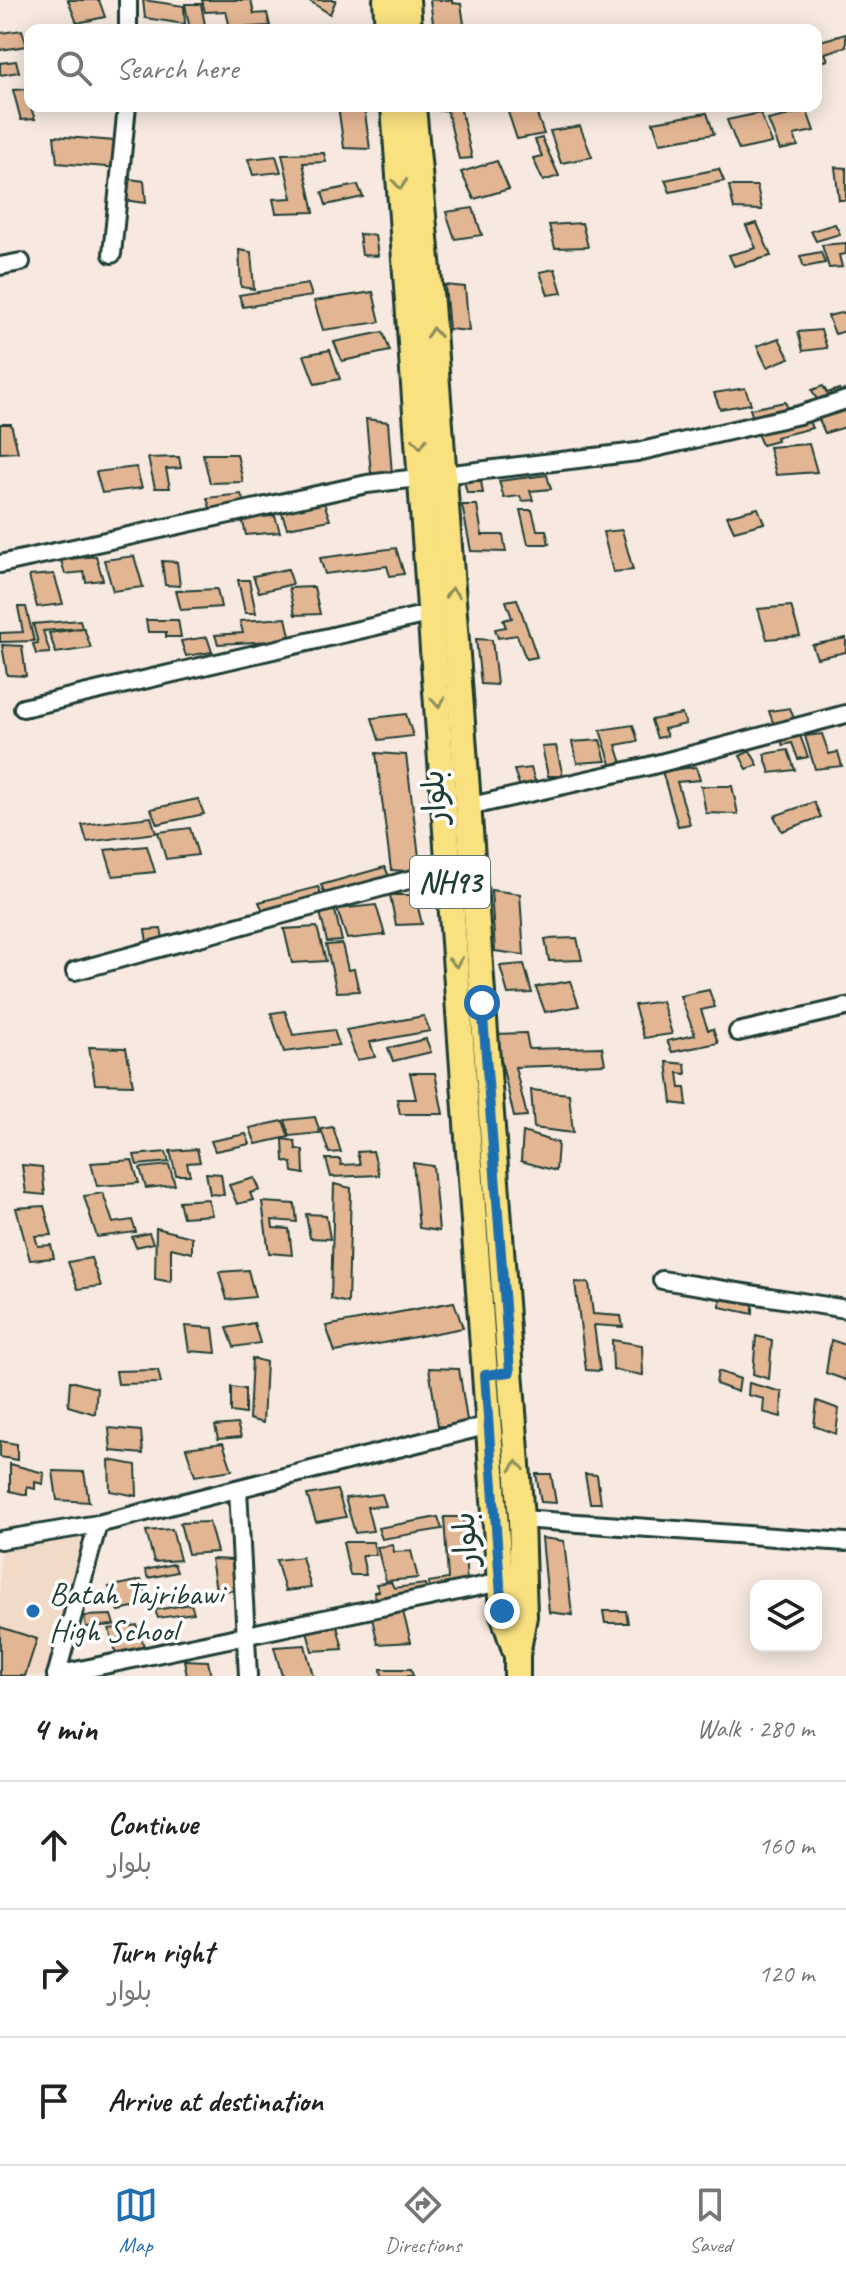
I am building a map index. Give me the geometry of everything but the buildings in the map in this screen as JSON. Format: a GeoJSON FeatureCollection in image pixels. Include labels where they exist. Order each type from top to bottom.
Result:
{"type":"FeatureCollection","features":[{"type":"Feature","properties":{"kind":"main road"},"geometry":{"type":"LineString","coordinates":[[386,0],[388,24]]}},
{"type":"Feature","properties":{"kind":"main road"},"geometry":{"type":"LineString","coordinates":[[407,0],[409,24]]}},
{"type":"Feature","properties":{"kind":"main road","name":"بلوار"},"geometry":{"type":"LineString","coordinates":[[395,112],[467,807],[521,1519],[524,1616],[517,1666]]}},
{"type":"Feature","properties":{"kind":"main road","name":"بلوار"},"geometry":{"type":"LineString","coordinates":[[414,112],[431,304],[432,613],[449,869],[502,1611],[517,1666]]}},
{"type":"Feature","properties":{"kind":"main road"},"geometry":{"type":"LineString","coordinates":[[485,1375],[510,1372]]}},
{"type":"Feature","properties":{"kind":"street"},"geometry":{"type":"LineString","coordinates":[[128,0],[128,24]]}},
{"type":"Feature","properties":{"kind":"street"},"geometry":{"type":"LineString","coordinates":[[112,254],[126,112]]}},
{"type":"Feature","properties":{"kind":"street"},"geometry":{"type":"LineString","coordinates":[[0,266],[21,262]]}},
{"type":"Feature","properties":{"kind":"street"},"geometry":{"type":"LineString","coordinates":[[0,564],[367,484],[637,452],[799,415],[846,400]]}},
{"type":"Feature","properties":{"kind":"street"},"geometry":{"type":"LineString","coordinates":[[23,708],[432,613]]}},
{"type":"Feature","properties":{"kind":"street"},"geometry":{"type":"LineString","coordinates":[[467,807],[649,766],[846,714]]}},
{"type":"Feature","properties":{"kind":"street"},"geometry":{"type":"LineString","coordinates":[[75,971],[449,869]]}},
{"type":"Feature","properties":{"kind":"street"},"geometry":{"type":"LineString","coordinates":[[738,1032],[846,1007]]}},
{"type":"Feature","properties":{"kind":"street"},"geometry":{"type":"LineString","coordinates":[[662,1280],[846,1309]]}},
{"type":"Feature","properties":{"kind":"street"},"geometry":{"type":"LineString","coordinates":[[0,1540],[98,1524],[489,1425]]}},
{"type":"Feature","properties":{"kind":"street"},"geometry":{"type":"LineString","coordinates":[[238,1489],[248,1676]]}},
{"type":"Feature","properties":{"kind":"street"},"geometry":{"type":"LineString","coordinates":[[521,1519],[846,1542]]}},
{"type":"Feature","properties":{"kind":"street"},"geometry":{"type":"LineString","coordinates":[[98,1524],[56,1676],[501,1582]]}},
{"type":"Feature","properties":{"kind":"shaded area","name":"Batah Tajribawi High School"},"geometry":{"type":"Polygon","coordinates":[[[89,1531],[46,1676],[0,1676],[0,1546],[89,1531]]]}},
{"type":"Feature","properties":{"kind":"place","name":"Batah Tajribawi High School"},"geometry":{"type":"Point","coordinates":[33,1611]}},
{"type":"Feature","properties":{"kind":"route"},"geometry":{"type":"LineString","coordinates":[[482,1003],[510,1372],[485,1375],[502,1611]]}}]}
